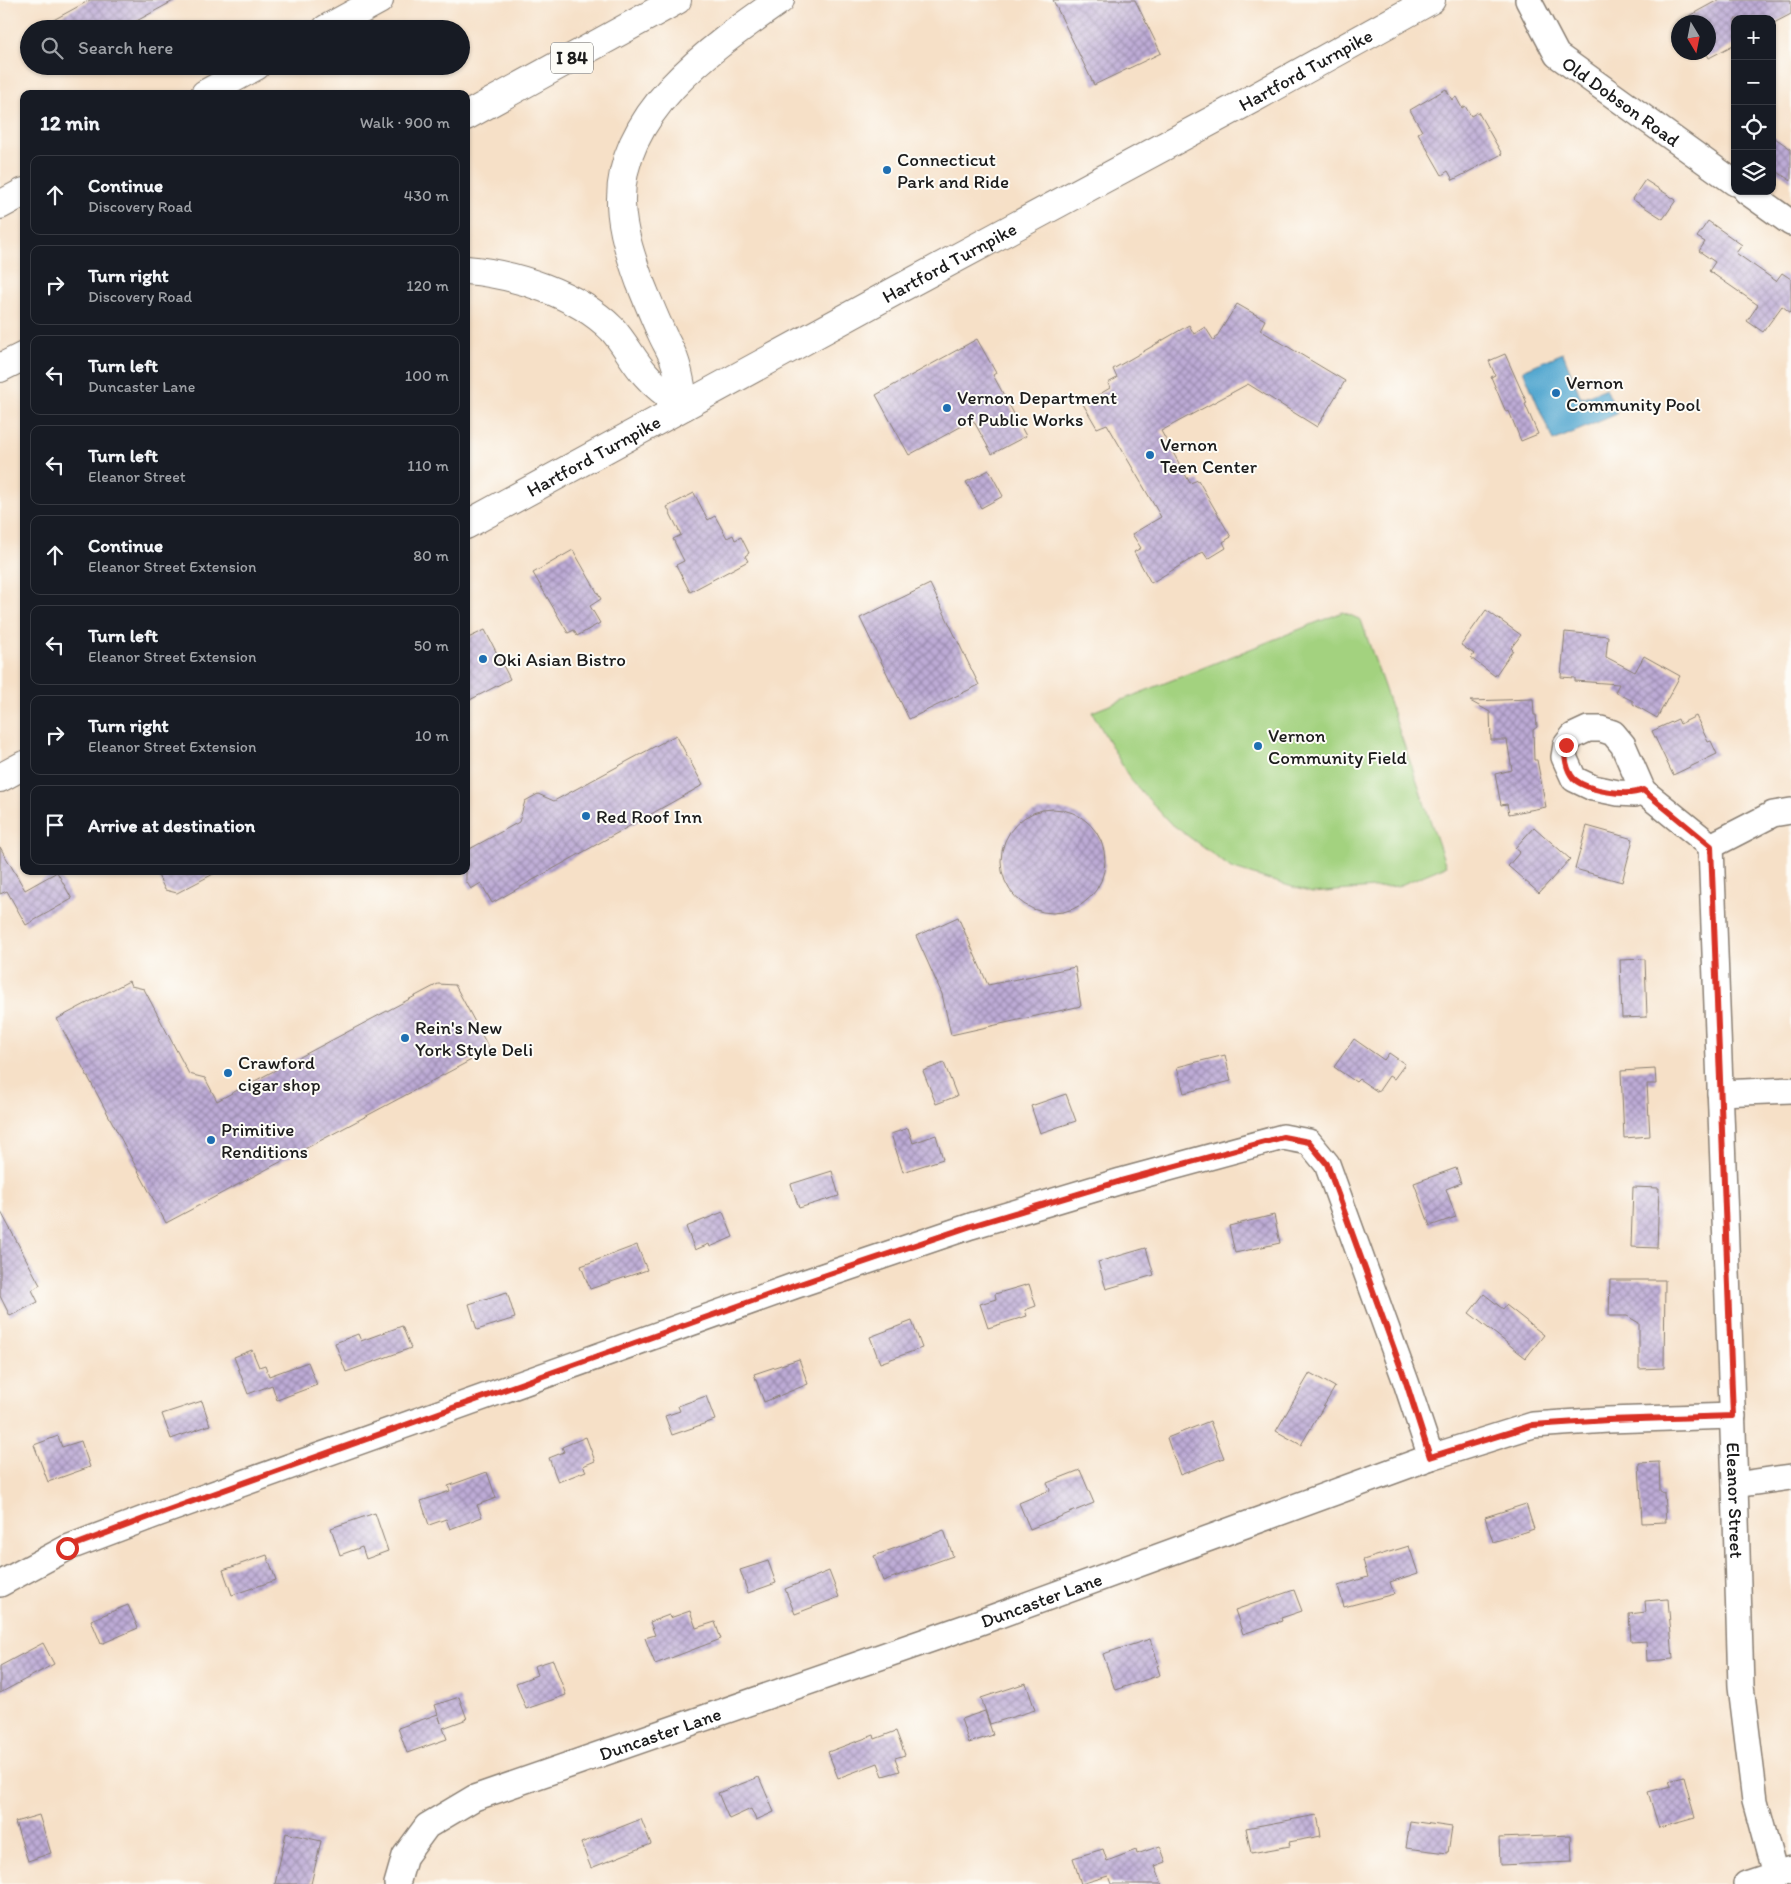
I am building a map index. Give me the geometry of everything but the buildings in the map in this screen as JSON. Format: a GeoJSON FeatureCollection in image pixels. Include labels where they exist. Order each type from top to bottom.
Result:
{"type":"FeatureCollection","features":[{"type":"Feature","properties":{"kind":"main road"},"geometry":{"type":"LineString","coordinates":[[342,20],[379,0]]}},
{"type":"Feature","properties":{"kind":"main road","name":"I 84"},"geometry":{"type":"LineString","coordinates":[[470,114],[677,0]]}},
{"type":"Feature","properties":{"kind":"main road"},"geometry":{"type":"LineString","coordinates":[[684,406],[676,363],[648,304],[625,231],[621,198],[625,167],[640,132],[681,78],[702,57],[780,0]]}},
{"type":"Feature","properties":{"kind":"main road","name":"Hartford Turnpike"},"geometry":{"type":"LineString","coordinates":[[470,523],[1431,0]]}},
{"type":"Feature","properties":{"kind":"main road"},"geometry":{"type":"LineString","coordinates":[[213,90],[240,75]]}},
{"type":"Feature","properties":{"kind":"main road"},"geometry":{"type":"LineString","coordinates":[[0,205],[20,194]]}},
{"type":"Feature","properties":{"kind":"main road"},"geometry":{"type":"LineString","coordinates":[[470,270],[490,272],[522,280],[577,303],[596,315],[612,330],[654,384],[684,406]]}},
{"type":"Feature","properties":{"kind":"main road"},"geometry":{"type":"LineString","coordinates":[[0,368],[20,358]]}},
{"type":"Feature","properties":{"kind":"main road"},"geometry":{"type":"LineString","coordinates":[[0,379],[20,375]]}},
{"type":"Feature","properties":{"kind":"main road"},"geometry":{"type":"LineString","coordinates":[[0,778],[20,767]]}},
{"type":"Feature","properties":{"kind":"street","name":"Old Dobson Road"},"geometry":{"type":"LineString","coordinates":[[1528,0],[1557,55],[1731,180]]}},
{"type":"Feature","properties":{"kind":"street"},"geometry":{"type":"LineString","coordinates":[[1752,195],[1791,223]]}},
{"type":"Feature","properties":{"kind":"street"},"geometry":{"type":"LineString","coordinates":[[1643,790],[1711,846],[1773,814],[1791,811]]}},
{"type":"Feature","properties":{"kind":"street","name":"Eleanor Street"},"geometry":{"type":"LineString","coordinates":[[1711,846],[1733,1416],[1741,1686],[1755,1801],[1783,1871]]}},
{"type":"Feature","properties":{"kind":"street"},"geometry":{"type":"LineString","coordinates":[[1720,1093],[1791,1090]]}},
{"type":"Feature","properties":{"kind":"street"},"geometry":{"type":"LineString","coordinates":[[0,1584],[67,1548],[794,1286],[971,1226],[1121,1181],[1283,1137],[1309,1142],[1327,1164],[1406,1382],[1430,1457]]}},
{"type":"Feature","properties":{"kind":"street","name":"Duncaster Lane"},"geometry":{"type":"LineString","coordinates":[[397,1884],[405,1856],[427,1826],[474,1798],[963,1628],[1430,1457],[1533,1425],[1608,1420],[1733,1416]]}},
{"type":"Feature","properties":{"kind":"street"},"geometry":{"type":"LineString","coordinates":[[1735,1485],[1791,1477]]}},
{"type":"Feature","properties":{"kind":"street"},"geometry":{"type":"LineString","coordinates":[[1746,1884],[1783,1871]]}},
{"type":"Feature","properties":{"kind":"green space","name":"Vernon Community Field"},"geometry":{"type":"Polygon","coordinates":[[[1343,612],[1361,620],[1446,866],[1398,886],[1312,893],[1231,868],[1169,822],[1130,779],[1092,712],[1343,612]]]}},
{"type":"Feature","properties":{"kind":"water","name":"Vernon Community Pool"},"geometry":{"type":"Polygon","coordinates":[[[1563,353],[1581,398],[1606,388],[1617,414],[1553,441],[1523,370],[1563,353]]]}},
{"type":"Feature","properties":{"kind":"place","name":"Connecticut Park and Ride"},"geometry":{"type":"Point","coordinates":[887,170]}},
{"type":"Feature","properties":{"kind":"place","name":"Vernon Community Pool"},"geometry":{"type":"Point","coordinates":[1556,393]}},
{"type":"Feature","properties":{"kind":"place","name":"Vernon Department of Public Works"},"geometry":{"type":"Point","coordinates":[947,408]}},
{"type":"Feature","properties":{"kind":"place","name":"Vernon Teen Center"},"geometry":{"type":"Point","coordinates":[1150,455]}},
{"type":"Feature","properties":{"kind":"place","name":"Oki Asian Bistro"},"geometry":{"type":"Point","coordinates":[483,659]}},
{"type":"Feature","properties":{"kind":"place","name":"Vernon Community Field"},"geometry":{"type":"Point","coordinates":[1258,746]}},
{"type":"Feature","properties":{"kind":"place","name":"Red Roof Inn"},"geometry":{"type":"Point","coordinates":[586,816]}},
{"type":"Feature","properties":{"kind":"place","name":"Rein's New York Style Deli"},"geometry":{"type":"Point","coordinates":[405,1038]}},
{"type":"Feature","properties":{"kind":"place","name":"Crawford cigar shop"},"geometry":{"type":"Point","coordinates":[228,1073]}},
{"type":"Feature","properties":{"kind":"place","name":"Primitive Renditions"},"geometry":{"type":"Point","coordinates":[211,1140]}},
{"type":"Feature","properties":{"kind":"route"},"geometry":{"type":"LineString","coordinates":[[67,1548],[794,1286],[971,1226],[1121,1181],[1283,1137],[1309,1142],[1327,1164],[1406,1382],[1430,1457],[1533,1425],[1608,1420],[1733,1416],[1711,846],[1643,790],[1635,794],[1618,793],[1593,788],[1574,778],[1564,757],[1566,745]]}}]}
